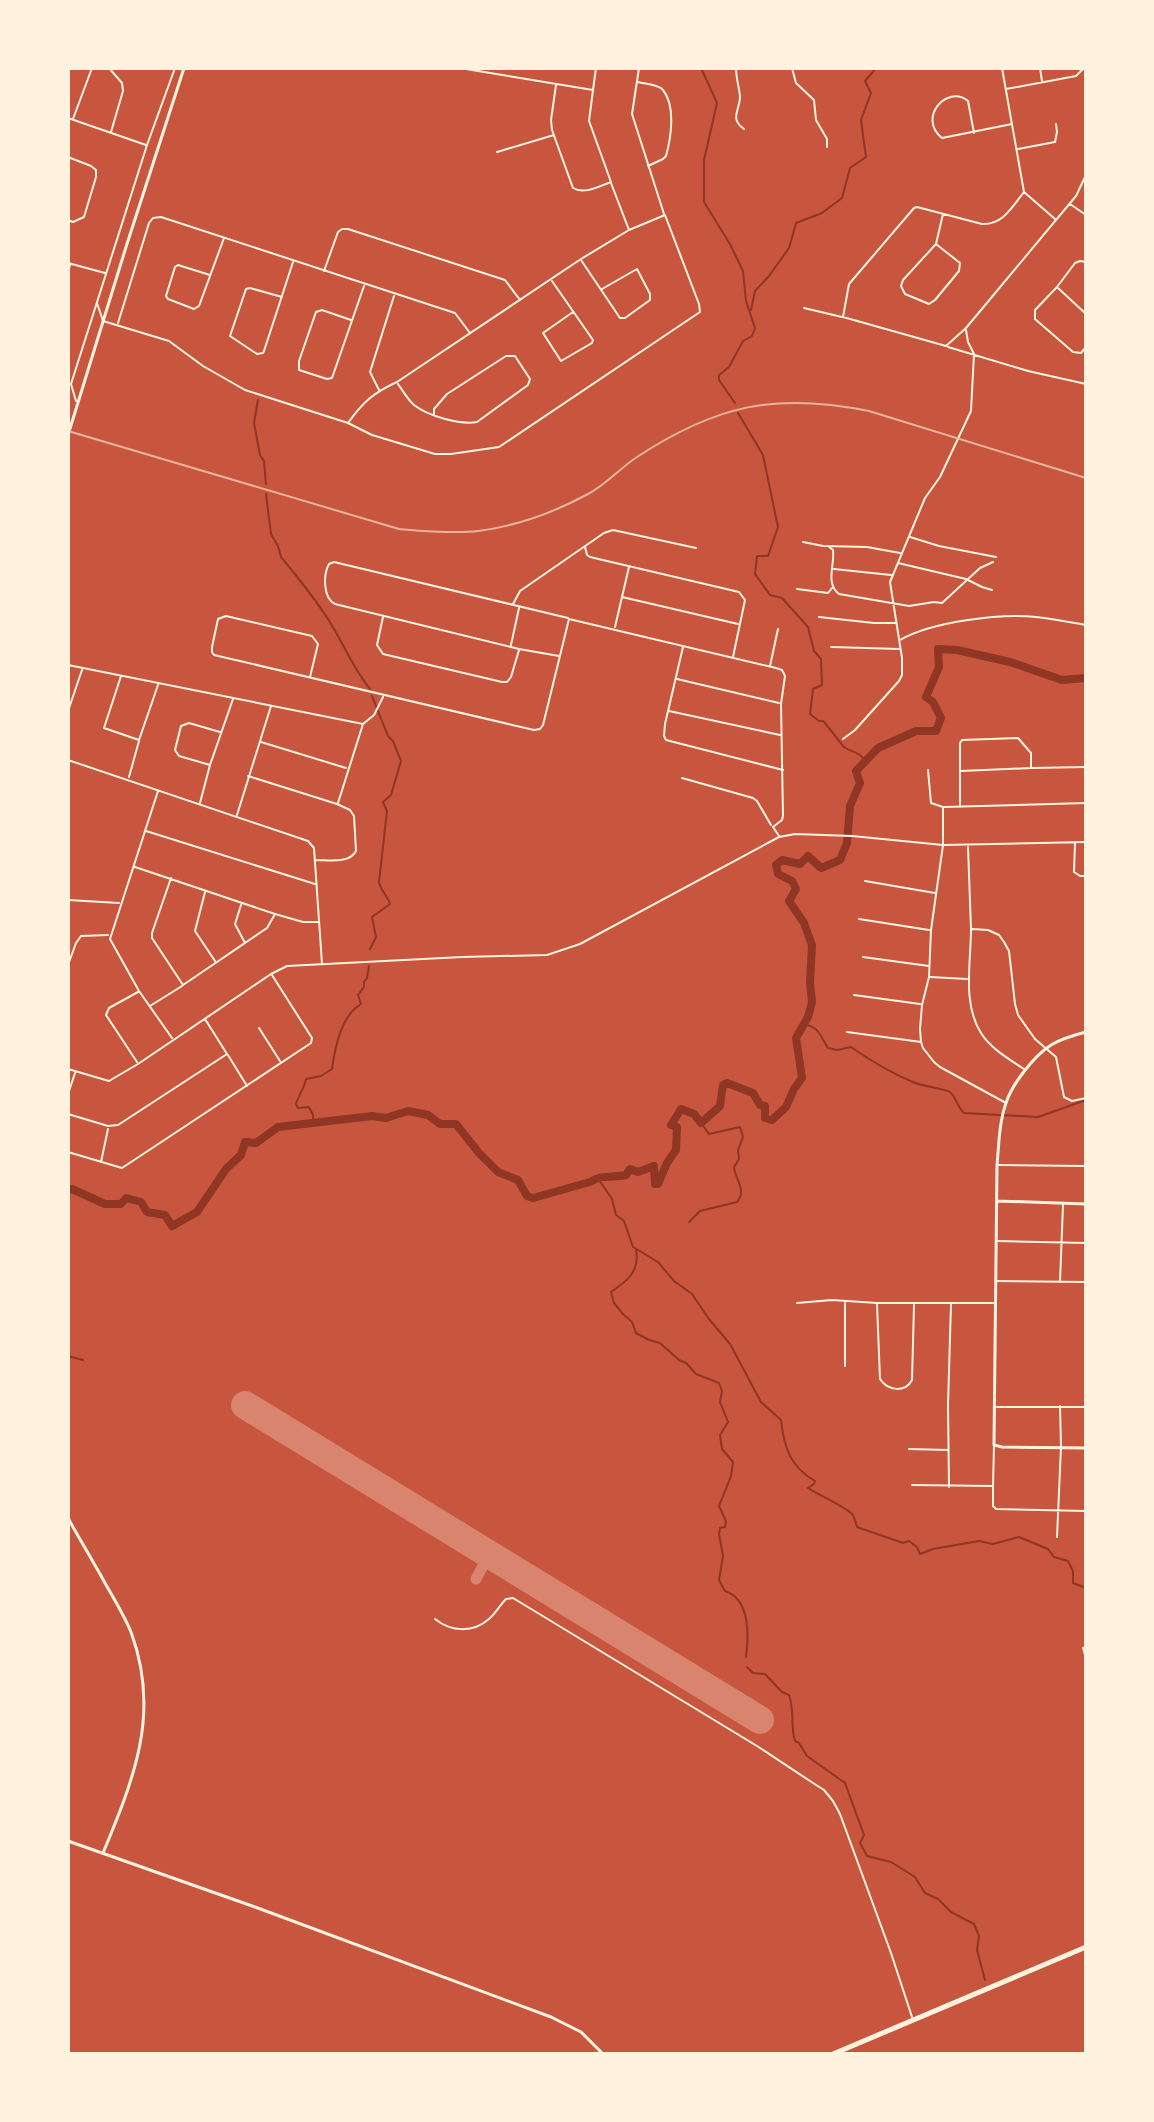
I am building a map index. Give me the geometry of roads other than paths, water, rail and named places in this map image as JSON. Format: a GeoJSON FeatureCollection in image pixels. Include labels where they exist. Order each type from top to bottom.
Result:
{"type":"FeatureCollection","features":[{"type":"Feature","properties":{"kind":"highway"},"geometry":{"type":"LineString","coordinates":[[833,2054],[1086,1947]]}},
{"type":"Feature","properties":{"kind":"street"},"geometry":{"type":"LineString","coordinates":[[73,120],[92,68]]}},
{"type":"Feature","properties":{"kind":"street"},"geometry":{"type":"LineString","coordinates":[[109,68],[122,83],[123,91],[110,134]]}},
{"type":"Feature","properties":{"kind":"street"},"geometry":{"type":"LineString","coordinates":[[68,435],[183,71],[175,68],[147,145],[71,384],[77,404]]}},
{"type":"Feature","properties":{"kind":"street"},"geometry":{"type":"LineString","coordinates":[[460,68],[593,90]]}},
{"type":"Feature","properties":{"kind":"street"},"geometry":{"type":"LineString","coordinates":[[596,68],[589,121],[629,230]]}},
{"type":"Feature","properties":{"kind":"street"},"geometry":{"type":"LineString","coordinates":[[103,321],[169,341],[203,366],[245,390],[348,423],[372,435],[435,454],[499,447],[700,312],[632,114],[639,68]]}},
{"type":"Feature","properties":{"kind":"street"},"geometry":{"type":"LineString","coordinates":[[736,68],[736,86],[740,94],[736,119],[744,129]]}},
{"type":"Feature","properties":{"kind":"street"},"geometry":{"type":"LineString","coordinates":[[792,68],[796,83],[814,100],[816,120],[827,139],[827,147]]}},
{"type":"Feature","properties":{"kind":"street"},"geometry":{"type":"LineString","coordinates":[[1002,68],[1024,192],[1055,220]]}},
{"type":"Feature","properties":{"kind":"street"},"geometry":{"type":"LineString","coordinates":[[1040,68],[1042,82]]}},
{"type":"Feature","properties":{"kind":"street"},"geometry":{"type":"LineString","coordinates":[[1006,89],[1076,76],[1084,68]]}},
{"type":"Feature","properties":{"kind":"street"},"geometry":{"type":"LineString","coordinates":[[637,82],[660,87],[672,114],[666,156],[648,166]]}},
{"type":"Feature","properties":{"kind":"street"},"geometry":{"type":"LineString","coordinates":[[556,85],[551,120],[575,190],[586,191],[611,182]]}},
{"type":"Feature","properties":{"kind":"street"},"geometry":{"type":"LineString","coordinates":[[974,133],[966,97],[939,102],[932,126],[942,138],[974,133],[1012,124]]}},
{"type":"Feature","properties":{"kind":"street"},"geometry":{"type":"LineString","coordinates":[[68,118],[147,145]]}},
{"type":"Feature","properties":{"kind":"street"},"geometry":{"type":"LineString","coordinates":[[1017,149],[1055,142],[1056,124]]}},
{"type":"Feature","properties":{"kind":"street"},"geometry":{"type":"LineString","coordinates":[[497,152],[554,135]]}},
{"type":"Feature","properties":{"kind":"street"},"geometry":{"type":"LineString","coordinates":[[68,157],[96,170],[84,217],[73,222],[68,220]]}},
{"type":"Feature","properties":{"kind":"street"},"geometry":{"type":"LineString","coordinates":[[946,346],[966,328],[1069,204],[1082,187],[1086,175]]}},
{"type":"Feature","properties":{"kind":"street"},"geometry":{"type":"LineString","coordinates":[[843,317],[849,284],[914,208],[993,224],[1024,192]]}},
{"type":"Feature","properties":{"kind":"street"},"geometry":{"type":"LineString","coordinates":[[1069,204],[1086,215]]}},
{"type":"Feature","properties":{"kind":"street"},"geometry":{"type":"LineString","coordinates":[[936,244],[960,263],[959,271],[929,304],[905,294],[901,286],[936,244],[943,213]]}},
{"type":"Feature","properties":{"kind":"street"},"geometry":{"type":"LineString","coordinates":[[348,423],[361,404],[379,390],[397,382],[581,259],[629,230],[665,215]]}},
{"type":"Feature","properties":{"kind":"street"},"geometry":{"type":"LineString","coordinates":[[118,324],[149,223],[153,218],[161,217],[455,313],[470,333]]}},
{"type":"Feature","properties":{"kind":"street"},"geometry":{"type":"LineString","coordinates":[[324,272],[338,232],[348,229],[505,280],[520,300]]}},
{"type":"Feature","properties":{"kind":"street"},"geometry":{"type":"LineString","coordinates":[[210,275],[178,265],[166,296],[197,308],[210,275],[224,238]]}},
{"type":"Feature","properties":{"kind":"street"},"geometry":{"type":"LineString","coordinates":[[581,259],[622,319],[650,300],[637,269],[602,289]]}},
{"type":"Feature","properties":{"kind":"street"},"geometry":{"type":"LineString","coordinates":[[282,297],[250,288],[245,290],[230,336],[257,354],[263,353],[282,297],[294,261]]}},
{"type":"Feature","properties":{"kind":"street"},"geometry":{"type":"LineString","coordinates":[[1086,262],[1075,263],[1035,310],[1035,319],[1073,352],[1081,353],[1086,347]]}},
{"type":"Feature","properties":{"kind":"street"},"geometry":{"type":"LineString","coordinates":[[68,272],[69,264],[106,273]]}},
{"type":"Feature","properties":{"kind":"street"},"geometry":{"type":"LineString","coordinates":[[551,280],[593,340],[561,361],[543,332],[573,312]]}},
{"type":"Feature","properties":{"kind":"street"},"geometry":{"type":"LineString","coordinates":[[351,320],[322,310],[316,312],[297,366],[299,370],[332,378],[364,285]]}},
{"type":"Feature","properties":{"kind":"street"},"geometry":{"type":"LineString","coordinates":[[1057,287],[1086,314]]}},
{"type":"Feature","properties":{"kind":"street"},"geometry":{"type":"LineString","coordinates":[[379,390],[370,372],[394,295]]}},
{"type":"Feature","properties":{"kind":"street"},"geometry":{"type":"LineString","coordinates":[[97,303],[103,321]]}},
{"type":"Feature","properties":{"kind":"street"},"geometry":{"type":"LineString","coordinates":[[804,308],[1028,371],[1086,384]]}},
{"type":"Feature","properties":{"kind":"street"},"geometry":{"type":"LineString","coordinates":[[843,739],[899,681],[903,669],[890,582],[925,498],[940,477],[971,411],[974,354],[966,328]]}},
{"type":"Feature","properties":{"kind":"street"},"geometry":{"type":"LineString","coordinates":[[397,382],[411,403],[423,411],[461,423],[477,422],[528,385],[530,379],[515,356],[506,356],[447,394],[434,409],[434,414]]}},
{"type":"Feature","properties":{"kind":"street"},"geometry":{"type":"LineString","coordinates":[[513,606],[520,591],[604,533],[613,530],[696,548]]}},
{"type":"Feature","properties":{"kind":"street"},"geometry":{"type":"LineString","coordinates":[[909,536],[939,546],[996,557]]}},
{"type":"Feature","properties":{"kind":"street"},"geometry":{"type":"LineString","coordinates":[[803,542],[902,553]]}},
{"type":"Feature","properties":{"kind":"street"},"geometry":{"type":"LineString","coordinates":[[828,546],[833,550]]}},
{"type":"Feature","properties":{"kind":"street"},"geometry":{"type":"LineString","coordinates":[[837,546],[833,550],[831,569],[833,587],[839,594]]}},
{"type":"Feature","properties":{"kind":"street"},"geometry":{"type":"LineString","coordinates":[[585,547],[590,557],[739,592],[745,600],[733,657]]}},
{"type":"Feature","properties":{"kind":"street"},"geometry":{"type":"LineString","coordinates":[[559,656],[510,647],[329,602],[326,596],[326,568],[334,562],[782,670],[785,676],[781,704],[783,816],[773,827]]}},
{"type":"Feature","properties":{"kind":"street"},"geometry":{"type":"LineString","coordinates":[[797,589],[909,606],[942,603],[966,579],[993,562]]}},
{"type":"Feature","properties":{"kind":"street"},"geometry":{"type":"LineString","coordinates":[[897,563],[966,579],[992,590]]}},
{"type":"Feature","properties":{"kind":"street"},"geometry":{"type":"LineString","coordinates":[[615,629],[629,566]]}},
{"type":"Feature","properties":{"kind":"street"},"geometry":{"type":"LineString","coordinates":[[831,569],[892,575]]}},
{"type":"Feature","properties":{"kind":"street"},"geometry":{"type":"LineString","coordinates":[[828,593],[833,587]]}},
{"type":"Feature","properties":{"kind":"street"},"geometry":{"type":"LineString","coordinates":[[622,597],[739,625]]}},
{"type":"Feature","properties":{"kind":"street"},"geometry":{"type":"LineString","coordinates":[[510,647],[519,607]]}},
{"type":"Feature","properties":{"kind":"street"},"geometry":{"type":"LineString","coordinates":[[310,677],[318,644],[312,636],[226,616],[218,619],[212,647],[214,655],[534,730],[543,725],[569,619]]}},
{"type":"Feature","properties":{"kind":"street"},"geometry":{"type":"LineString","coordinates":[[384,616],[377,645],[383,654],[507,682],[519,649]]}},
{"type":"Feature","properties":{"kind":"street"},"geometry":{"type":"LineString","coordinates":[[819,617],[897,623]]}},
{"type":"Feature","properties":{"kind":"street"},"geometry":{"type":"LineString","coordinates":[[900,640],[925,628],[971,620],[1032,617],[1086,625]]}},
{"type":"Feature","properties":{"kind":"street"},"geometry":{"type":"LineString","coordinates":[[770,666],[778,629]]}},
{"type":"Feature","properties":{"kind":"street"},"geometry":{"type":"LineString","coordinates":[[683,645],[668,711],[666,740],[783,770]]}},
{"type":"Feature","properties":{"kind":"street"},"geometry":{"type":"LineString","coordinates":[[831,647],[901,649]]}},
{"type":"Feature","properties":{"kind":"street"},"geometry":{"type":"LineString","coordinates":[[68,665],[363,724]]}},
{"type":"Feature","properties":{"kind":"street"},"geometry":{"type":"LineString","coordinates":[[68,711],[83,668]]}},
{"type":"Feature","properties":{"kind":"street"},"geometry":{"type":"LineString","coordinates":[[121,675],[104,728],[139,740]]}},
{"type":"Feature","properties":{"kind":"street"},"geometry":{"type":"LineString","coordinates":[[675,678],[781,704]]}},
{"type":"Feature","properties":{"kind":"street"},"geometry":{"type":"LineString","coordinates":[[128,779],[158,683]]}},
{"type":"Feature","properties":{"kind":"street"},"geometry":{"type":"LineString","coordinates":[[337,804],[363,724],[374,715],[384,695]]}},
{"type":"Feature","properties":{"kind":"street"},"geometry":{"type":"LineString","coordinates":[[200,803],[233,698]]}},
{"type":"Feature","properties":{"kind":"street"},"geometry":{"type":"LineString","coordinates":[[237,816],[272,705]]}},
{"type":"Feature","properties":{"kind":"street"},"geometry":{"type":"LineString","coordinates":[[668,711],[782,736]]}},
{"type":"Feature","properties":{"kind":"street"},"geometry":{"type":"LineString","coordinates":[[210,765],[179,756],[175,750],[181,726],[189,723],[221,733]]}},
{"type":"Feature","properties":{"kind":"street"},"geometry":{"type":"LineString","coordinates":[[960,807],[960,743],[963,740],[1019,738],[1031,753],[1031,768]]}},
{"type":"Feature","properties":{"kind":"street"},"geometry":{"type":"LineString","coordinates":[[259,741],[348,769]]}},
{"type":"Feature","properties":{"kind":"street"},"geometry":{"type":"LineString","coordinates":[[68,760],[308,841],[314,848],[322,965]]}},
{"type":"Feature","properties":{"kind":"street"},"geometry":{"type":"LineString","coordinates":[[960,771],[1086,767]]}},
{"type":"Feature","properties":{"kind":"street"},"geometry":{"type":"LineString","coordinates":[[928,770],[931,804],[943,807],[1086,803]]}},
{"type":"Feature","properties":{"kind":"street"},"geometry":{"type":"LineString","coordinates":[[248,776],[350,810],[354,816],[356,851],[349,859],[315,860]]}},
{"type":"Feature","properties":{"kind":"street"},"geometry":{"type":"LineString","coordinates":[[682,778],[753,798],[779,837]]}},
{"type":"Feature","properties":{"kind":"street"},"geometry":{"type":"LineString","coordinates":[[158,789],[110,935],[111,943],[139,991],[173,1040]]}},
{"type":"Feature","properties":{"kind":"street"},"geometry":{"type":"LineString","coordinates":[[943,807],[943,845],[931,930],[929,977],[922,1005],[921,1042],[940,1067],[1006,1103]]}},
{"type":"Feature","properties":{"kind":"street"},"geometry":{"type":"LineString","coordinates":[[144,831],[316,884]]}},
{"type":"Feature","properties":{"kind":"street"},"geometry":{"type":"LineString","coordinates":[[68,1069],[109,1081],[287,966],[560,952],[779,837],[795,834],[852,836],[968,846],[1086,842]]}},
{"type":"Feature","properties":{"kind":"street"},"geometry":{"type":"LineString","coordinates":[[1075,842],[1074,872],[1086,876]]}},
{"type":"Feature","properties":{"kind":"street"},"geometry":{"type":"LineString","coordinates":[[968,846],[971,929],[969,996],[972,1012],[983,1037],[1025,1070]]}},
{"type":"Feature","properties":{"kind":"street"},"geometry":{"type":"LineString","coordinates":[[133,867],[275,914],[303,922],[319,922]]}},
{"type":"Feature","properties":{"kind":"street"},"geometry":{"type":"LineString","coordinates":[[171,878],[152,938],[183,985]]}},
{"type":"Feature","properties":{"kind":"street"},"geometry":{"type":"LineString","coordinates":[[865,881],[936,893]]}},
{"type":"Feature","properties":{"kind":"street"},"geometry":{"type":"LineString","coordinates":[[205,890],[195,931],[216,962]]}},
{"type":"Feature","properties":{"kind":"street"},"geometry":{"type":"LineString","coordinates":[[68,900],[120,903]]}},
{"type":"Feature","properties":{"kind":"street"},"geometry":{"type":"LineString","coordinates":[[241,903],[235,924],[245,943]]}},
{"type":"Feature","properties":{"kind":"street"},"geometry":{"type":"LineString","coordinates":[[149,1006],[267,928],[275,914]]}},
{"type":"Feature","properties":{"kind":"street"},"geometry":{"type":"LineString","coordinates":[[859,919],[931,930]]}},
{"type":"Feature","properties":{"kind":"street"},"geometry":{"type":"LineString","coordinates":[[971,929],[988,930],[999,935],[1004,942],[1009,951],[1018,1015],[1035,1039],[1056,1057],[1064,1097],[1072,1101],[1086,1098]]}},
{"type":"Feature","properties":{"kind":"street"},"geometry":{"type":"LineString","coordinates":[[68,965],[70,953],[81,936],[110,935]]}},
{"type":"Feature","properties":{"kind":"street"},"geometry":{"type":"LineString","coordinates":[[863,957],[929,966]]}},
{"type":"Feature","properties":{"kind":"street"},"geometry":{"type":"LineString","coordinates":[[68,1152],[122,1168],[311,1043],[313,1039],[271,974]]}},
{"type":"Feature","properties":{"kind":"street"},"geometry":{"type":"LineString","coordinates":[[929,977],[969,980]]}},
{"type":"Feature","properties":{"kind":"street"},"geometry":{"type":"LineString","coordinates":[[138,1064],[106,1012],[139,991]]}},
{"type":"Feature","properties":{"kind":"street"},"geometry":{"type":"LineString","coordinates":[[854,995],[922,1005]]}},
{"type":"Feature","properties":{"kind":"street"},"geometry":{"type":"LineString","coordinates":[[205,1019],[247,1086]]}},
{"type":"Feature","properties":{"kind":"street"},"geometry":{"type":"LineString","coordinates":[[259,1028],[281,1063]]}},
{"type":"Feature","properties":{"kind":"street"},"geometry":{"type":"LineString","coordinates":[[847,1032],[921,1042]]}},
{"type":"Feature","properties":{"kind":"street"},"geometry":{"type":"LineString","coordinates":[[1086,1032],[1046,1049],[1015,1084],[1003,1112],[997,1165],[993,1486],[993,1506],[996,1509],[1086,1511]]}},
{"type":"Feature","properties":{"kind":"street"},"geometry":{"type":"LineString","coordinates":[[68,1114],[108,1126],[118,1125],[227,1054]]}},
{"type":"Feature","properties":{"kind":"street"},"geometry":{"type":"LineString","coordinates":[[68,1094],[76,1072]]}},
{"type":"Feature","properties":{"kind":"street"},"geometry":{"type":"LineString","coordinates":[[101,1163],[108,1126]]}},
{"type":"Feature","properties":{"kind":"street"},"geometry":{"type":"LineString","coordinates":[[997,1165],[1086,1166]]}},
{"type":"Feature","properties":{"kind":"street"},"geometry":{"type":"LineString","coordinates":[[998,1201],[1086,1204]]}},
{"type":"Feature","properties":{"kind":"street"},"geometry":{"type":"LineString","coordinates":[[1060,1282],[1063,1204]]}},
{"type":"Feature","properties":{"kind":"street"},"geometry":{"type":"LineString","coordinates":[[997,1241],[1086,1243]]}},
{"type":"Feature","properties":{"kind":"street"},"geometry":{"type":"LineString","coordinates":[[996,1281],[1086,1282]]}},
{"type":"Feature","properties":{"kind":"street"},"geometry":{"type":"LineString","coordinates":[[797,1303],[832,1300],[996,1303]]}},
{"type":"Feature","properties":{"kind":"street"},"geometry":{"type":"LineString","coordinates":[[845,1301],[845,1366]]}},
{"type":"Feature","properties":{"kind":"street"},"geometry":{"type":"LineString","coordinates":[[877,1303],[880,1379],[889,1388],[902,1389],[909,1386],[912,1380],[914,1303]]}},
{"type":"Feature","properties":{"kind":"street"},"geometry":{"type":"LineString","coordinates":[[949,1487],[951,1303]]}},
{"type":"Feature","properties":{"kind":"street"},"geometry":{"type":"LineString","coordinates":[[1057,1537],[1060,1406]]}},
{"type":"Feature","properties":{"kind":"street"},"geometry":{"type":"LineString","coordinates":[[996,1407],[1086,1407]]}},
{"type":"Feature","properties":{"kind":"street"},"geometry":{"type":"LineString","coordinates":[[994,1445],[1086,1448]]}},
{"type":"Feature","properties":{"kind":"street"},"geometry":{"type":"LineString","coordinates":[[909,1449],[949,1449]]}},
{"type":"Feature","properties":{"kind":"street"},"geometry":{"type":"LineString","coordinates":[[912,1485],[993,1486]]}},
{"type":"Feature","properties":{"kind":"street"},"geometry":{"type":"LineString","coordinates":[[68,1518],[130,1631],[140,1664],[145,1700],[136,1765],[127,1797],[103,1853]]}},
{"type":"Feature","properties":{"kind":"street"},"geometry":{"type":"LineString","coordinates":[[435,1619],[444,1626],[459,1630],[476,1627],[486,1621],[506,1599],[513,1598],[824,1790],[840,1814],[913,2020]]}},
{"type":"Feature","properties":{"kind":"street"},"geometry":{"type":"LineString","coordinates":[[1086,1647],[1083,1648],[1086,1658]]}},
{"type":"Feature","properties":{"kind":"street"},"geometry":{"type":"LineString","coordinates":[[68,1841],[559,2020],[581,2032],[603,2054]]}},
{"type":"Feature","properties":{"kind":"waterway"},"geometry":{"type":"LineString","coordinates":[[701,68],[717,103],[704,160],[704,202],[743,271],[746,301],[755,328],[752,336],[743,341],[729,367],[719,375],[719,380],[735,403]]}},
{"type":"Feature","properties":{"kind":"waterway"},"geometry":{"type":"LineString","coordinates":[[751,310],[755,291],[789,248],[796,223],[822,213],[842,198],[850,168],[866,157],[861,120],[871,93],[865,81],[876,68]]}},
{"type":"Feature","properties":{"kind":"waterway"},"geometry":{"type":"LineString","coordinates":[[258,400],[254,423],[264,461],[266,484]]}},
{"type":"Feature","properties":{"kind":"waterway"},"geometry":{"type":"LineString","coordinates":[[738,413],[763,455],[778,527],[768,556],[757,556],[755,574],[770,595],[782,598],[808,627],[814,651],[821,659],[822,685],[813,689],[810,714],[823,721],[844,747],[865,761]]}},
{"type":"Feature","properties":{"kind":"waterway"},"geometry":{"type":"LineString","coordinates":[[266,494],[271,534],[281,557],[324,613],[370,689]]}},
{"type":"Feature","properties":{"kind":"waterway"},"geometry":{"type":"LineString","coordinates":[[68,1190],[105,1204],[121,1204],[126,1198],[141,1202],[147,1212],[165,1215],[172,1226],[197,1212],[226,1169],[241,1155],[245,1142],[256,1143],[278,1127],[372,1116],[386,1118],[408,1111],[428,1115],[440,1124],[456,1124],[498,1172],[518,1180],[527,1196],[533,1198],[599,1178],[626,1175],[630,1169],[638,1172],[654,1166],[655,1184],[658,1184],[676,1150],[677,1127],[671,1125],[681,1109],[694,1114],[701,1123],[720,1106],[723,1085],[727,1083],[753,1093],[760,1105],[765,1106],[765,1118],[772,1120],[786,1107],[802,1078],[796,1038],[808,1017],[812,1002],[812,945],[804,923],[789,901],[796,889],[792,881],[778,874],[776,865],[782,860],[800,864],[808,856],[821,868],[840,860],[847,843],[850,806],[860,783],[856,771],[878,748],[916,731],[936,731],[941,718],[933,702],[926,697],[939,667],[938,649],[1010,662],[1062,680],[1086,678]]}},
{"type":"Feature","properties":{"kind":"waterway"},"geometry":{"type":"LineString","coordinates":[[370,949],[376,937],[372,917],[390,904],[379,882],[387,811],[383,802],[391,795],[401,761],[372,696]]}},
{"type":"Feature","properties":{"kind":"waterway"},"geometry":{"type":"LineString","coordinates":[[313,1123],[309,1107],[298,1108],[297,1100],[306,1079],[321,1076],[332,1069],[344,1024],[361,1004],[358,995],[364,987],[369,966]]}},
{"type":"Feature","properties":{"kind":"waterway"},"geometry":{"type":"LineString","coordinates":[[804,1025],[816,1029],[828,1048],[851,1047],[905,1078],[950,1092],[964,1113],[1038,1117],[1086,1100]]}},
{"type":"Feature","properties":{"kind":"waterway"},"geometry":{"type":"LineString","coordinates":[[689,1222],[700,1211],[737,1202],[741,1193],[734,1167],[739,1159],[738,1150],[743,1137],[740,1127],[709,1134],[701,1123]]}},
{"type":"Feature","properties":{"kind":"waterway"},"geometry":{"type":"LineString","coordinates":[[597,1177],[612,1199],[616,1215],[624,1221],[633,1247],[658,1262],[674,1281],[692,1294],[730,1344],[761,1402],[781,1420],[786,1447],[794,1463],[815,1481],[808,1488],[850,1512],[857,1527],[903,1543],[909,1541],[920,1554],[979,1541],[993,1544],[1019,1537],[1048,1549],[1054,1557],[1068,1561],[1073,1571],[1073,1583],[1086,1588]]}},
{"type":"Feature","properties":{"kind":"waterway"},"geometry":{"type":"LineString","coordinates":[[636,1249],[634,1270],[611,1292],[614,1303],[632,1322],[636,1333],[660,1343],[696,1374],[719,1383],[722,1391],[720,1402],[728,1422],[720,1435],[722,1449],[733,1462],[719,1506],[726,1521],[719,1534],[723,1556],[719,1580],[743,1610],[748,1639],[746,1657]]}},
{"type":"Feature","properties":{"kind":"waterway"},"geometry":{"type":"LineString","coordinates":[[68,1356],[83,1360]]}},
{"type":"Feature","properties":{"kind":"waterway"},"geometry":{"type":"LineString","coordinates":[[747,1667],[753,1673],[765,1674],[789,1695],[795,1741],[807,1756],[845,1783],[864,1835],[860,1843],[867,1856],[891,1862],[915,1877],[925,1893],[974,1924],[979,1936],[977,1950],[985,1980]]}},
{"type":"Feature","properties":{"kind":"railway"},"geometry":{"type":"LineString","coordinates":[[68,431],[399,529],[438,532],[492,529],[549,512],[595,490],[637,457],[694,425],[748,407],[776,403],[836,405],[869,411],[1086,478]]}}]}
